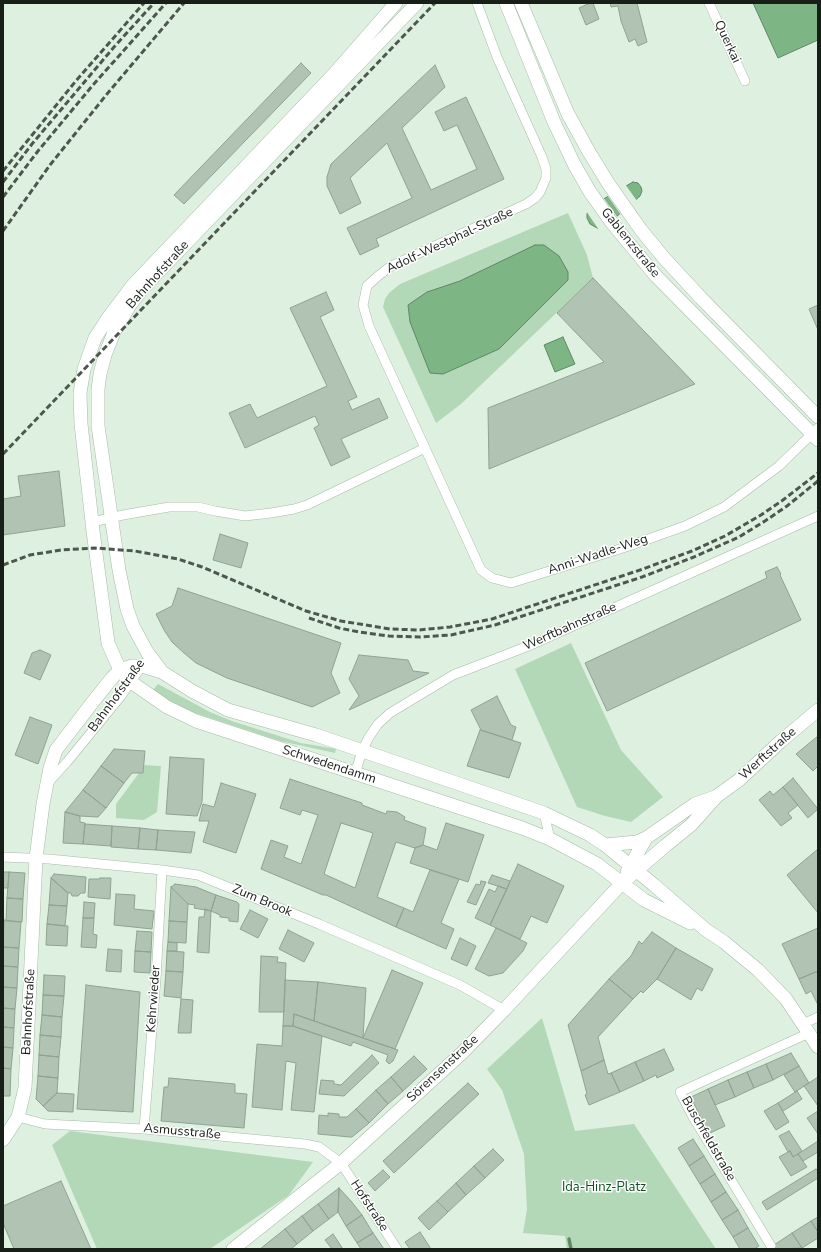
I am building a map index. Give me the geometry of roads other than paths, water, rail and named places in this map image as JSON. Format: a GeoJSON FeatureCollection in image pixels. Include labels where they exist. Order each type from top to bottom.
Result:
{"type":"FeatureCollection","features":[{"type":"Feature","properties":{"kind":"main road","name":"Bahnhofstraße"},"geometry":{"type":"LineString","coordinates":[[3,1140],[18,1117],[25,1088],[36,858],[43,804],[50,768],[56,750],[102,690],[120,670],[108,643],[92,522],[81,424],[80,393],[84,369],[95,338],[133,285],[334,74],[396,3]]}},
{"type":"Feature","properties":{"kind":"main road","name":"Bahnhofstraße"},"geometry":{"type":"LineString","coordinates":[[147,652],[133,626],[127,609],[111,517],[98,426],[98,389],[105,354],[118,323],[143,288],[417,3]]}},
{"type":"Feature","properties":{"kind":"main road","name":"Gablenzstraße"},"geometry":{"type":"LineString","coordinates":[[506,3],[554,122],[574,164],[590,192],[628,244],[667,287],[816,434]]}},
{"type":"Feature","properties":{"kind":"main road","name":"Gablenzstraße"},"geometry":{"type":"LineString","coordinates":[[521,3],[568,114],[608,183],[640,230],[701,298],[818,417]]}},
{"type":"Feature","properties":{"kind":"main road","name":"Schwedendamm"},"geometry":{"type":"LineString","coordinates":[[147,652],[162,672],[192,691],[228,710],[316,735],[544,813],[590,835],[605,845],[706,930]]}},
{"type":"Feature","properties":{"kind":"main road"},"geometry":{"type":"LineString","coordinates":[[120,670],[132,666],[142,666],[162,672]]}},
{"type":"Feature","properties":{"kind":"main road","name":"Schwedendamm"},"geometry":{"type":"LineString","coordinates":[[120,670],[131,682],[167,707],[196,722],[522,828],[550,839],[597,864],[644,900],[706,930]]}},
{"type":"Feature","properties":{"kind":"main road","name":"Werftstraße"},"geometry":{"type":"LineString","coordinates":[[633,868],[665,846],[691,825],[717,796],[738,780],[780,741],[818,710]]}},
{"type":"Feature","properties":{"kind":"main road","name":"Werftstraße"},"geometry":{"type":"LineString","coordinates":[[605,845],[637,842],[646,838],[695,804],[717,796]]}},
{"type":"Feature","properties":{"kind":"main road","name":"Werftstraße"},"geometry":{"type":"LineString","coordinates":[[633,868],[646,838]]}},
{"type":"Feature","properties":{"kind":"main road","name":"Sörensenstraße"},"geometry":{"type":"LineString","coordinates":[[237,1248],[341,1163],[462,1053],[622,883],[633,868]]}},
{"type":"Feature","properties":{"kind":"main road"},"geometry":{"type":"LineString","coordinates":[[706,930],[724,942],[758,970],[786,999],[818,1048]]}},
{"type":"Feature","properties":{"kind":"street","name":"Adolf-Westphal-Straße"},"geometry":{"type":"LineString","coordinates":[[425,448],[369,326],[363,305],[367,286],[390,266],[526,204],[535,198],[540,192],[546,178],[546,169],[542,157],[497,57],[478,3]]}},
{"type":"Feature","properties":{"kind":"street","name":"Querkai"},"geometry":{"type":"LineString","coordinates":[[709,3],[745,81]]}},
{"type":"Feature","properties":{"kind":"street","name":"Anni-Wadle-Weg"},"geometry":{"type":"LineString","coordinates":[[425,448],[481,570],[492,578],[511,583],[685,526],[718,510],[779,466],[816,434]]}},
{"type":"Feature","properties":{"kind":"street"},"geometry":{"type":"LineString","coordinates":[[92,522],[111,517],[168,508],[198,507],[245,516],[294,509],[307,506],[425,448]]}},
{"type":"Feature","properties":{"kind":"street","name":"Werftbahnstraße"},"geometry":{"type":"LineString","coordinates":[[355,774],[362,751],[378,724],[390,713],[453,675],[531,645],[818,516]]}},
{"type":"Feature","properties":{"kind":"street","name":"Bahnhofstraße"},"geometry":{"type":"LineString","coordinates":[[48,784],[131,682],[146,659],[147,652]]}},
{"type":"Feature","properties":{"kind":"street"},"geometry":{"type":"LineString","coordinates":[[544,813],[550,839]]}},
{"type":"Feature","properties":{"kind":"street","name":"Zum Brook"},"geometry":{"type":"LineString","coordinates":[[3,857],[36,858],[162,870],[198,875],[460,986],[504,1010]]}},
{"type":"Feature","properties":{"kind":"street","name":"Kehrwieder"},"geometry":{"type":"LineString","coordinates":[[144,1129],[156,979],[162,870]]}},
{"type":"Feature","properties":{"kind":"street"},"geometry":{"type":"LineString","coordinates":[[806,1029],[818,1017]]}},
{"type":"Feature","properties":{"kind":"street","name":"Buschfeldstraße"},"geometry":{"type":"LineString","coordinates":[[772,1246],[697,1124],[680,1092],[806,1029]]}},
{"type":"Feature","properties":{"kind":"street","name":"Asmusstraße"},"geometry":{"type":"LineString","coordinates":[[18,1117],[45,1124],[144,1129],[305,1144],[319,1147],[341,1163]]}},
{"type":"Feature","properties":{"kind":"street","name":"Hofstraße"},"geometry":{"type":"LineString","coordinates":[[341,1163],[397,1249]]}},
{"type":"Feature","properties":{"kind":"waterway"},"geometry":{"type":"LineString","coordinates":[[569,1239],[571,1249]]}},
{"type":"Feature","properties":{"kind":"railway"},"geometry":{"type":"LineString","coordinates":[[3,171],[75,82],[144,3]]}},
{"type":"Feature","properties":{"kind":"railway"},"geometry":{"type":"LineString","coordinates":[[3,182],[32,144],[114,47],[154,3]]}},
{"type":"Feature","properties":{"kind":"railway"},"geometry":{"type":"LineString","coordinates":[[3,197],[38,151],[93,85],[166,3]]}},
{"type":"Feature","properties":{"kind":"railway"},"geometry":{"type":"LineString","coordinates":[[3,231],[50,165],[107,94],[184,3]]}},
{"type":"Feature","properties":{"kind":"railway"},"geometry":{"type":"LineString","coordinates":[[3,454],[435,3]]}},
{"type":"Feature","properties":{"kind":"railway"},"geometry":{"type":"LineString","coordinates":[[3,565],[30,555],[61,550],[95,548],[135,551],[178,559],[202,567],[306,611],[341,621],[390,629],[419,630],[450,627],[492,619],[640,570],[692,551],[725,536],[761,515],[818,473]]}},
{"type":"Feature","properties":{"kind":"railway"},"geometry":{"type":"LineString","coordinates":[[309,618],[339,628],[389,636],[420,637],[451,635],[495,625],[642,577],[694,557],[739,537],[787,506],[818,481]]}},
{"type":"Feature","properties":{"kind":"park label","name":"Ida-Hinz-Platz"},"geometry":{"type":"Point","coordinates":[604,1188]}}]}
